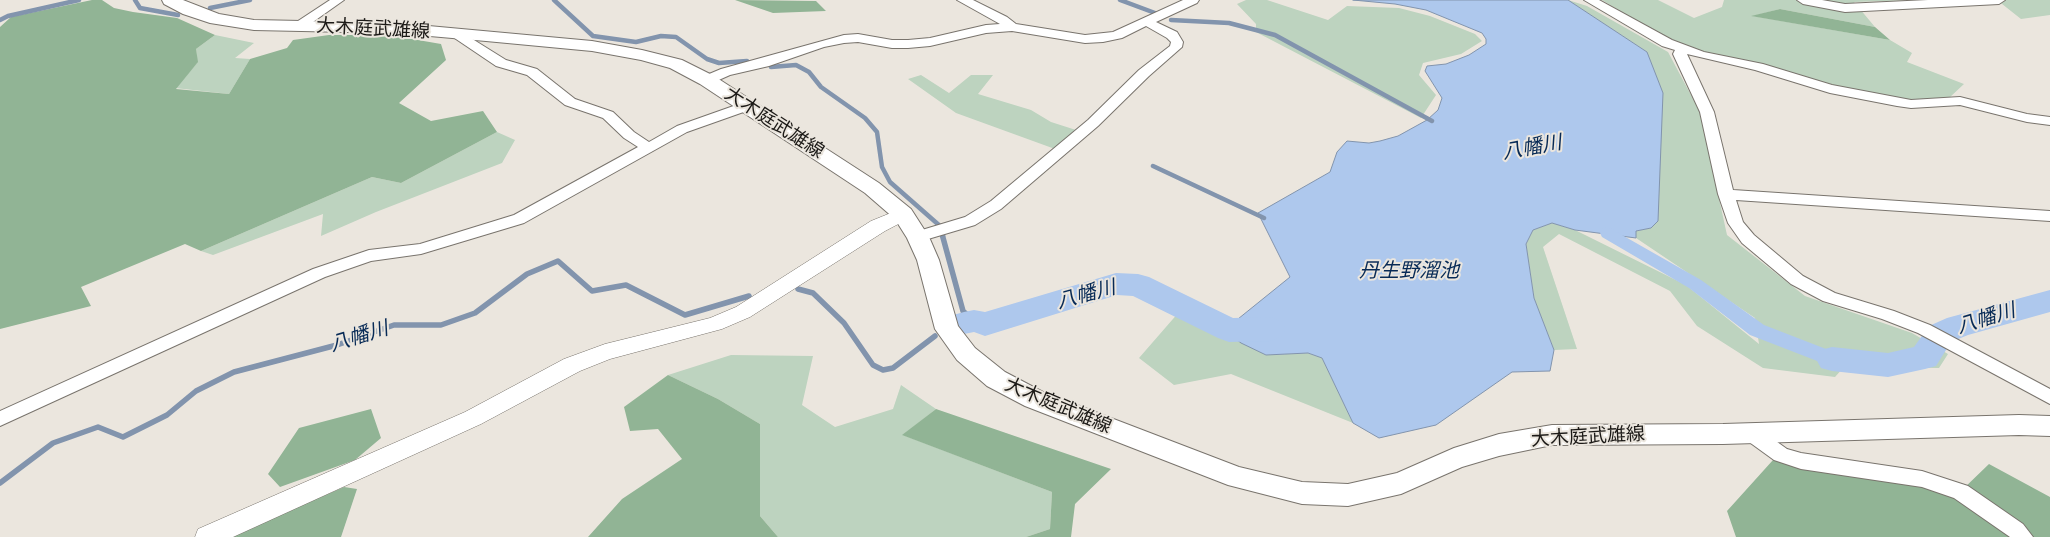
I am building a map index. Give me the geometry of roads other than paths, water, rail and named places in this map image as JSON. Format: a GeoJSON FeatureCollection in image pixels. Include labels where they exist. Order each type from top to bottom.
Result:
{"type":"FeatureCollection","features":[{"type":"Feature","properties":{"kind":"main road","name":"大木庭武雄線"},"geometry":{"type":"LineString","coordinates":[[170,0],[189,10],[216,19],[254,25],[396,28],[592,46],[642,55],[676,64],[706,80],[747,106],[872,188],[903,214],[934,233],[928,260],[947,329],[966,354],[996,379],[1034,399],[1237,477],[1302,493],[1348,495],[1401,483],[1454,458],[1499,444],[1552,435],[1752,434],[2019,425],[2050,426]]}},
{"type":"Feature","properties":{"kind":"street"},"geometry":{"type":"LineString","coordinates":[[299,26],[338,0]]}},
{"type":"Feature","properties":{"kind":"street"},"geometry":{"type":"LineString","coordinates":[[963,0],[1003,20],[1012,27]]}},
{"type":"Feature","properties":{"kind":"street"},"geometry":{"type":"LineString","coordinates":[[706,80],[726,72],[764,63],[821,44],[844,39],[858,38],[892,44],[908,44],[930,42],[986,28],[1012,27],[1085,38],[1103,38],[1118,35],[1193,0]]}},
{"type":"Feature","properties":{"kind":"street"},"geometry":{"type":"LineString","coordinates":[[1590,0],[1621,19],[1681,50],[1758,67],[1830,89],[1911,104],[1960,101],[2027,118],[2050,121]]}},
{"type":"Feature","properties":{"kind":"street"},"geometry":{"type":"LineString","coordinates":[[1803,0],[1845,8],[1999,0]]}},
{"type":"Feature","properties":{"kind":"street"},"geometry":{"type":"LineString","coordinates":[[934,233],[970,220],[996,205],[1093,123],[1144,73],[1176,48],[1177,42],[1172,35],[1148,22]]}},
{"type":"Feature","properties":{"kind":"street"},"geometry":{"type":"LineString","coordinates":[[458,34],[501,63],[532,72],[570,102],[608,115],[629,135],[647,147]]}},
{"type":"Feature","properties":{"kind":"street"},"geometry":{"type":"LineString","coordinates":[[1681,50],[1680,54],[1707,112],[1726,194],[1736,223],[1748,239],[1797,280],[1829,297],[1888,315],[1924,329],[2050,397]]}},
{"type":"Feature","properties":{"kind":"street"},"geometry":{"type":"LineString","coordinates":[[0,420],[319,273],[369,256],[421,249],[519,219],[682,129],[747,106]]}},
{"type":"Feature","properties":{"kind":"street"},"geometry":{"type":"LineString","coordinates":[[1726,194],[2050,216]]}},
{"type":"Feature","properties":{"kind":"street"},"geometry":{"type":"LineString","coordinates":[[207,537],[464,422],[572,365],[605,352],[715,324],[743,312],[878,226],[903,214]]}},
{"type":"Feature","properties":{"kind":"street"},"geometry":{"type":"LineString","coordinates":[[1752,434],[1781,455],[1801,461],[1922,478],[1961,492],[2016,530],[2023,537]]}},
{"type":"Feature","properties":{"kind":"water","name":"丹生野溜池"},"geometry":{"type":"Polygon","coordinates":[[[1353,0],[1568,0],[1647,52],[1663,93],[1658,221],[1651,228],[1636,231],[1636,238],[1575,230],[1552,223],[1533,230],[1526,244],[1534,298],[1554,350],[1550,371],[1512,372],[1436,425],[1379,438],[1353,423],[1322,358],[1308,353],[1266,355],[1241,343],[1231,335],[1229,330],[1233,323],[1290,277],[1258,213],[1330,172],[1337,152],[1347,141],[1369,143],[1380,141],[1398,136],[1427,120],[1438,110],[1442,98],[1425,71],[1427,66],[1446,64],[1469,55],[1486,44],[1486,39],[1482,33],[1426,10],[1395,4],[1353,0]]]}},
{"type":"Feature","properties":{"kind":"waterway"},"geometry":{"type":"LineString","coordinates":[[0,20],[8,16],[79,0]]}},
{"type":"Feature","properties":{"kind":"waterway"},"geometry":{"type":"LineString","coordinates":[[135,0],[140,8],[178,15]]}},
{"type":"Feature","properties":{"kind":"waterway"},"geometry":{"type":"LineString","coordinates":[[210,8],[250,0]]}},
{"type":"Feature","properties":{"kind":"waterway"},"geometry":{"type":"LineString","coordinates":[[554,0],[593,36],[636,42],[661,36],[676,37],[707,59],[719,63],[747,61]]}},
{"type":"Feature","properties":{"kind":"waterway"},"geometry":{"type":"LineString","coordinates":[[1120,0],[1155,13]]}},
{"type":"Feature","properties":{"kind":"waterway"},"geometry":{"type":"LineString","coordinates":[[1171,20],[1229,23],[1275,35],[1432,121]]}},
{"type":"Feature","properties":{"kind":"waterway"},"geometry":{"type":"LineString","coordinates":[[771,67],[796,65],[809,72],[821,87],[865,118],[877,132],[882,167],[890,182],[940,226],[943,236]]}},
{"type":"Feature","properties":{"kind":"waterway"},"geometry":{"type":"LineString","coordinates":[[1153,166],[1264,218]]}},
{"type":"Feature","properties":{"kind":"waterway","name":"八幡川"},"geometry":{"type":"LineString","coordinates":[[1608,233],[1695,284],[1757,330],[1832,359]]}},
{"type":"Feature","properties":{"kind":"waterway"},"geometry":{"type":"LineString","coordinates":[[942,234],[963,311],[974,321]]}},
{"type":"Feature","properties":{"kind":"waterway","name":"八幡川"},"geometry":{"type":"LineString","coordinates":[[0,483],[53,443],[98,427],[123,437],[167,415],[196,391],[234,372],[337,345],[394,325],[441,325],[475,313],[527,274],[558,261],[592,291],[626,285],[685,315],[749,296]]}},
{"type":"Feature","properties":{"kind":"waterway","name":"八幡川"},"geometry":{"type":"LineString","coordinates":[[964,323],[974,321],[985,324],[1116,284],[1138,285],[1229,330],[1270,329]]}},
{"type":"Feature","properties":{"kind":"waterway","name":"八幡川"},"geometry":{"type":"LineString","coordinates":[[798,289],[813,293],[844,323],[873,365],[883,370],[893,368],[935,336]]}},
{"type":"Feature","properties":{"kind":"waterway","name":"八幡川"},"geometry":{"type":"LineString","coordinates":[[1832,359],[1888,365],[1925,357],[1940,334],[1958,326],[2050,301]]}}]}
